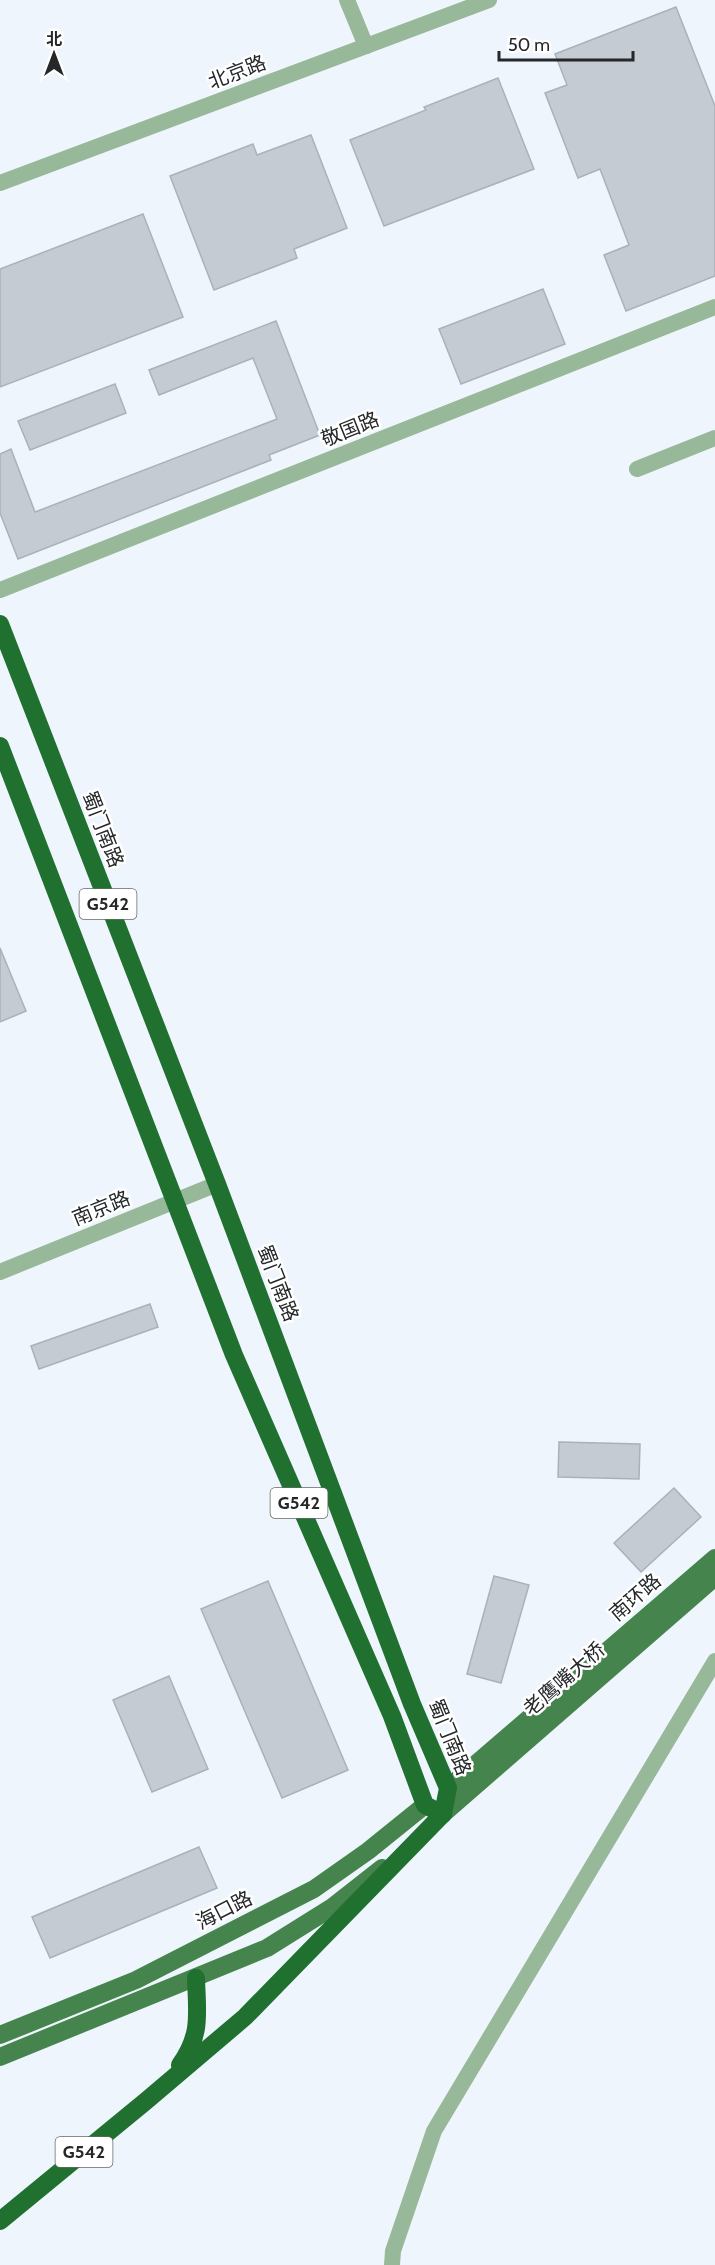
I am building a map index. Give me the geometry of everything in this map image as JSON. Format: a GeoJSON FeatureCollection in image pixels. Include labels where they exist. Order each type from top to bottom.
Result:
{"type":"FeatureCollection","features":[{"type":"Feature","properties":{"kind":"highway","name":"蜀门南路"},"geometry":{"type":"LineString","coordinates":[[0,624],[217,1184],[412,1704],[448,1788],[443,1814]]}},
{"type":"Feature","properties":{"kind":"highway","name":"G542"},"geometry":{"type":"LineString","coordinates":[[0,746],[234,1355],[392,1716],[425,1805]]}},
{"type":"Feature","properties":{"kind":"highway","name":"海口路"},"geometry":{"type":"LineString","coordinates":[[425,1805],[448,1788]]}},
{"type":"Feature","properties":{"kind":"highway"},"geometry":{"type":"LineString","coordinates":[[425,1805],[443,1814]]}},
{"type":"Feature","properties":{"kind":"highway","name":"G542"},"geometry":{"type":"LineString","coordinates":[[0,2221],[245,2017],[443,1814]]}},
{"type":"Feature","properties":{"kind":"highway"},"geometry":{"type":"LineString","coordinates":[[167,2084],[188,2054],[194,2040],[197,2027],[196,1978]]}},
{"type":"Feature","properties":{"kind":"main road","name":"南环路"},"geometry":{"type":"LineString","coordinates":[[448,1788],[715,1558]]}},
{"type":"Feature","properties":{"kind":"main road","name":"老鹰嘴大桥"},"geometry":{"type":"LineString","coordinates":[[443,1814],[715,1576]]}},
{"type":"Feature","properties":{"kind":"main road","name":"海口路"},"geometry":{"type":"LineString","coordinates":[[0,2035],[136,1980],[314,1889],[368,1851],[425,1805]]}},
{"type":"Feature","properties":{"kind":"main road"},"geometry":{"type":"LineString","coordinates":[[0,2057],[267,1948],[331,1908],[443,1814]]}},
{"type":"Feature","properties":{"kind":"street"},"geometry":{"type":"LineString","coordinates":[[347,0],[366,46]]}},
{"type":"Feature","properties":{"kind":"street","name":"北京路"},"geometry":{"type":"LineString","coordinates":[[0,183],[489,0]]}},
{"type":"Feature","properties":{"kind":"street","name":"敬国路"},"geometry":{"type":"LineString","coordinates":[[0,590],[715,307]]}},
{"type":"Feature","properties":{"kind":"street"},"geometry":{"type":"LineString","coordinates":[[637,469],[715,438]]}},
{"type":"Feature","properties":{"kind":"street","name":"南京路"},"geometry":{"type":"LineString","coordinates":[[0,1272],[217,1184]]}},
{"type":"Feature","properties":{"kind":"street"},"geometry":{"type":"LineString","coordinates":[[392,2265],[393,2251],[434,2131],[715,1661]]}},
{"type":"Feature","properties":{"kind":"building"},"geometry":{"type":"Polygon","coordinates":[[[676,7],[715,106],[715,276],[626,311],[604,255],[629,245],[600,169],[578,178],[545,93],[567,85],[555,54],[676,7]]]}},
{"type":"Feature","properties":{"kind":"building"},"geometry":{"type":"Polygon","coordinates":[[[498,78],[534,169],[384,226],[350,140],[426,110],[424,107],[498,78]]]}},
{"type":"Feature","properties":{"kind":"building"},"geometry":{"type":"Polygon","coordinates":[[[311,135],[347,228],[294,249],[297,258],[214,290],[170,176],[253,144],[257,155],[311,135]]]}},
{"type":"Feature","properties":{"kind":"building"},"geometry":{"type":"Polygon","coordinates":[[[143,214],[183,317],[0,387],[0,269],[143,214]]]}},
{"type":"Feature","properties":{"kind":"building"},"geometry":{"type":"Polygon","coordinates":[[[543,289],[565,344],[461,384],[439,329],[543,289]]]}},
{"type":"Feature","properties":{"kind":"building"},"geometry":{"type":"Polygon","coordinates":[[[276,321],[320,435],[269,455],[271,460],[18,559],[0,513],[0,454],[11,449],[35,512],[277,419],[253,358],[159,395],[149,370],[276,321]]]}},
{"type":"Feature","properties":{"kind":"building"},"geometry":{"type":"Polygon","coordinates":[[[115,384],[126,413],[30,450],[18,421],[115,384]]]}},
{"type":"Feature","properties":{"kind":"building"},"geometry":{"type":"Polygon","coordinates":[[[0,948],[26,1011],[0,1022],[0,948]]]}},
{"type":"Feature","properties":{"kind":"building"},"geometry":{"type":"Polygon","coordinates":[[[150,1304],[158,1327],[39,1369],[31,1346],[150,1304]]]}},
{"type":"Feature","properties":{"kind":"building"},"geometry":{"type":"Polygon","coordinates":[[[559,1442],[640,1444],[639,1479],[558,1477],[559,1442]]]}},
{"type":"Feature","properties":{"kind":"building"},"geometry":{"type":"Polygon","coordinates":[[[674,1488],[701,1517],[641,1572],[614,1543],[674,1488]]]}},
{"type":"Feature","properties":{"kind":"building"},"geometry":{"type":"Polygon","coordinates":[[[494,1576],[529,1585],[501,1683],[467,1674],[494,1576]]]}},
{"type":"Feature","properties":{"kind":"building"},"geometry":{"type":"Polygon","coordinates":[[[268,1581],[348,1770],[282,1798],[201,1609],[268,1581]]]}},
{"type":"Feature","properties":{"kind":"building"},"geometry":{"type":"Polygon","coordinates":[[[169,1676],[208,1769],[152,1792],[113,1700],[169,1676]]]}},
{"type":"Feature","properties":{"kind":"building"},"geometry":{"type":"Polygon","coordinates":[[[199,1847],[217,1888],[50,1958],[32,1917],[199,1847]]]}}]}
